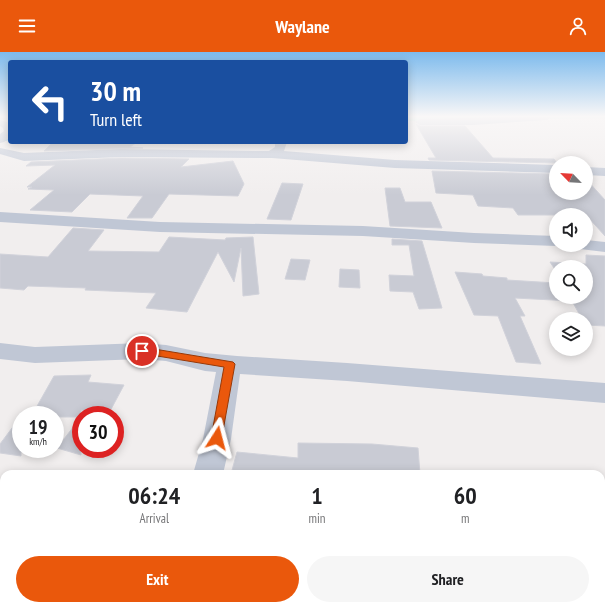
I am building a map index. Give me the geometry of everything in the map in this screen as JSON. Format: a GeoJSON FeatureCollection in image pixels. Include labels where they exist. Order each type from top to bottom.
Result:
{"type":"FeatureCollection","features":[{"type":"Feature","properties":{"kind":"street"},"geometry":{"type":"LineString","coordinates":[[272,154],[280,149],[281,144]]}},
{"type":"Feature","properties":{"kind":"street"},"geometry":{"type":"LineString","coordinates":[[0,151],[24,157],[121,153],[193,156],[272,154],[395,164],[549,169]]}},
{"type":"Feature","properties":{"kind":"street"},"geometry":{"type":"LineString","coordinates":[[0,163],[13,155]]}},
{"type":"Feature","properties":{"kind":"street"},"geometry":{"type":"LineString","coordinates":[[593,171],[605,172]]}},
{"type":"Feature","properties":{"kind":"street"},"geometry":{"type":"LineString","coordinates":[[0,217],[160,227],[364,231],[474,238],[549,241]]}},
{"type":"Feature","properties":{"kind":"street"},"geometry":{"type":"LineString","coordinates":[[593,246],[605,247]]}},
{"type":"Feature","properties":{"kind":"street"},"geometry":{"type":"LineString","coordinates":[[0,351],[35,355],[142,351],[230,364],[605,393]]}},
{"type":"Feature","properties":{"kind":"street"},"geometry":{"type":"LineString","coordinates":[[209,470],[217,438],[230,364]]}},
{"type":"Feature","properties":{"kind":"building"},"geometry":{"type":"Polygon","coordinates":[[[427,143],[480,143],[493,158],[549,159],[549,163],[429,160],[428,158],[436,158],[427,143]]]}},
{"type":"Feature","properties":{"kind":"building"},"geometry":{"type":"Polygon","coordinates":[[[51,144],[134,144],[130,147],[143,148],[44,151],[51,144]]]}},
{"type":"Feature","properties":{"kind":"building"},"geometry":{"type":"Polygon","coordinates":[[[121,158],[189,159],[181,167],[233,161],[244,184],[238,196],[169,194],[152,218],[127,218],[143,196],[90,194],[72,212],[30,210],[54,190],[28,189],[32,187],[27,187],[55,165],[26,166],[31,162],[121,158]]]}},
{"type":"Feature","properties":{"kind":"building"},"geometry":{"type":"Polygon","coordinates":[[[432,171],[549,174],[549,200],[593,200],[593,187],[605,200],[605,236],[593,223],[593,208],[549,208],[549,215],[518,215],[513,208],[478,206],[473,195],[436,193],[432,171]]]}},
{"type":"Feature","properties":{"kind":"building"},"geometry":{"type":"Polygon","coordinates":[[[282,183],[303,184],[291,220],[267,219],[282,183]]]}},
{"type":"Feature","properties":{"kind":"building"},"geometry":{"type":"Polygon","coordinates":[[[385,188],[400,188],[405,202],[431,202],[442,228],[390,226],[385,188]]]}},
{"type":"Feature","properties":{"kind":"building"},"geometry":{"type":"Polygon","coordinates":[[[73,228],[104,230],[88,251],[159,252],[169,237],[225,240],[226,238],[253,237],[259,294],[243,296],[241,248],[234,282],[218,252],[187,312],[146,308],[156,293],[28,286],[24,290],[0,288],[0,254],[48,257],[73,228]]]}},
{"type":"Feature","properties":{"kind":"building"},"geometry":{"type":"Polygon","coordinates":[[[392,239],[422,241],[442,308],[419,309],[413,292],[390,291],[389,275],[414,276],[409,245],[392,245],[392,239]]]}},
{"type":"Feature","properties":{"kind":"building"},"geometry":{"type":"Polygon","coordinates":[[[586,255],[605,256],[605,326],[593,325],[593,312],[578,312],[574,304],[593,304],[593,260],[586,260],[586,255]]]}},
{"type":"Feature","properties":{"kind":"building"},"geometry":{"type":"Polygon","coordinates":[[[291,259],[310,260],[305,280],[285,279],[291,259]]]}},
{"type":"Feature","properties":{"kind":"building"},"geometry":{"type":"Polygon","coordinates":[[[340,269],[359,270],[360,288],[339,287],[340,269]]]}},
{"type":"Feature","properties":{"kind":"building"},"geometry":{"type":"Polygon","coordinates":[[[455,272],[482,274],[483,276],[507,278],[507,280],[549,283],[549,300],[515,298],[525,316],[520,316],[541,364],[516,362],[498,316],[474,315],[455,272]]]}},
{"type":"Feature","properties":{"kind":"building"},"geometry":{"type":"Polygon","coordinates":[[[91,375],[88,382],[124,385],[113,406],[72,406],[72,417],[64,417],[64,406],[37,406],[54,376],[91,375]]]}},
{"type":"Feature","properties":{"kind":"building"},"geometry":{"type":"Polygon","coordinates":[[[12,428],[12,455],[0,453],[0,444],[12,428]]]}},
{"type":"Feature","properties":{"kind":"building"},"geometry":{"type":"Polygon","coordinates":[[[72,429],[72,452],[64,450],[64,439],[72,429]]]}},
{"type":"Feature","properties":{"kind":"building"},"geometry":{"type":"Polygon","coordinates":[[[298,443],[372,444],[418,448],[420,470],[232,470],[237,452],[298,458],[298,443]]]}},
{"type":"Feature","properties":{"kind":"route"},"geometry":{"type":"LineString","coordinates":[[142,351],[166,353],[205,362],[230,364],[217,438]]}}]}
